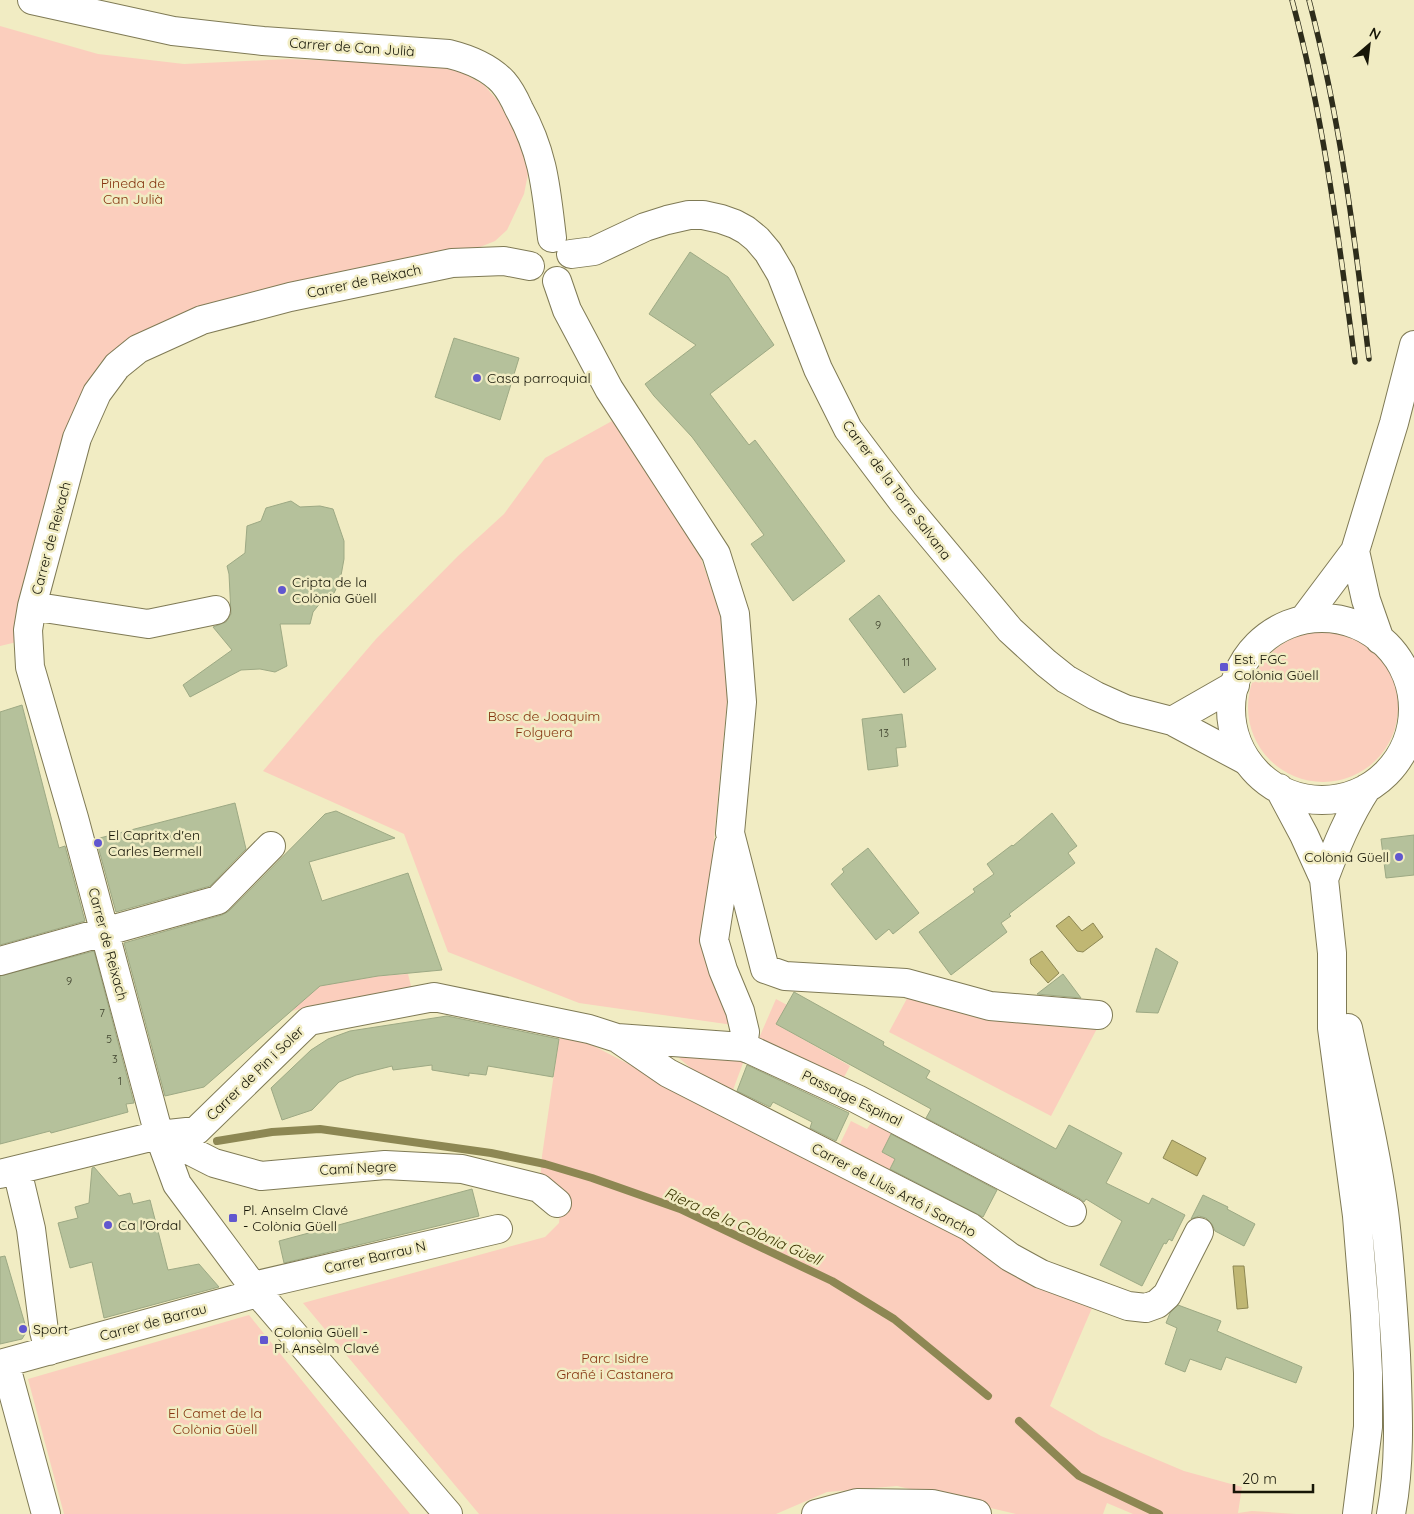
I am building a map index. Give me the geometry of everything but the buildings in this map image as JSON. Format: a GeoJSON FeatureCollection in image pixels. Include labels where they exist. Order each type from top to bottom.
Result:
{"type":"FeatureCollection","features":[{"type":"Feature","properties":{"kind":"street","name":"Carrer de Can Julià"},"geometry":{"type":"LineString","coordinates":[[32,0],[174,31],[263,41],[449,54],[477,64],[490,71],[503,82],[527,122],[539,153],[561,246]]}},
{"type":"Feature","properties":{"kind":"street","name":"Carrer de la Torre Salvana"},"geometry":{"type":"LineString","coordinates":[[561,246],[594,250],[645,227],[689,215],[704,215],[721,219],[746,230],[768,252],[781,274],[818,369],[848,429],[903,502],[1004,622],[1046,663],[1066,678],[1096,696],[1133,711],[1172,721],[1247,761]]}},
{"type":"Feature","properties":{"kind":"street"},"geometry":{"type":"LineString","coordinates":[[544,239],[561,246],[571,267],[563,278],[557,281],[543,280],[537,277],[530,266],[530,253],[533,247],[544,239]]}},
{"type":"Feature","properties":{"kind":"street","name":"Carrer de Reixach"},"geometry":{"type":"LineString","coordinates":[[448,1514],[255,1290],[177,1184],[159,1135],[74,818],[30,667],[28,630],[36,589],[77,438],[97,393],[117,366],[138,350],[202,320],[290,297],[452,262],[504,261],[530,266]]}},
{"type":"Feature","properties":{"kind":"street"},"geometry":{"type":"LineString","coordinates":[[557,281],[567,310],[609,389],[716,554],[735,614],[742,702],[730,832],[714,940],[745,1032],[743,1048]]}},
{"type":"Feature","properties":{"kind":"street"},"geometry":{"type":"LineString","coordinates":[[1304,619],[1355,551],[1394,423],[1414,345]]}},
{"type":"Feature","properties":{"kind":"street"},"geometry":{"type":"LineString","coordinates":[[1355,551],[1366,600],[1380,640]]}},
{"type":"Feature","properties":{"kind":"street"},"geometry":{"type":"LineString","coordinates":[[44,608],[148,624],[216,610]]}},
{"type":"Feature","properties":{"kind":"street"},"geometry":{"type":"LineString","coordinates":[[1324,618],[1341,620],[1370,632],[1380,640],[1399,661],[1410,682],[1413,699],[1413,717],[1410,734],[1402,752],[1391,768],[1379,780],[1367,788],[1333,800],[1297,796],[1279,788],[1261,776],[1247,761],[1239,747],[1231,718],[1230,701],[1235,685],[1249,657],[1258,645],[1271,634],[1286,626],[1304,619],[1324,618]]}},
{"type":"Feature","properties":{"kind":"street"},"geometry":{"type":"LineString","coordinates":[[1172,721],[1235,685]]}},
{"type":"Feature","properties":{"kind":"street"},"geometry":{"type":"LineString","coordinates":[[1279,788],[1304,835],[1324,879],[1332,953],[1332,1028],[1357,1216],[1368,1363],[1368,1427],[1358,1514]]}},
{"type":"Feature","properties":{"kind":"street"},"geometry":{"type":"LineString","coordinates":[[1324,879],[1340,837],[1367,788]]}},
{"type":"Feature","properties":{"kind":"street"},"geometry":{"type":"LineString","coordinates":[[730,832],[765,969],[785,976],[906,983],[990,1006],[1098,1015]]}},
{"type":"Feature","properties":{"kind":"street"},"geometry":{"type":"LineString","coordinates":[[0,961],[218,900],[271,846]]}},
{"type":"Feature","properties":{"kind":"street"},"geometry":{"type":"LineString","coordinates":[[1332,953],[1368,1115],[1384,1211],[1392,1297],[1398,1403],[1398,1469],[1390,1514]]}},
{"type":"Feature","properties":{"kind":"street","name":"Carrer de Pin i Soler"},"geometry":{"type":"LineString","coordinates":[[8,1172],[159,1135],[196,1131],[309,1021],[434,996],[589,1029],[617,1038]]}},
{"type":"Feature","properties":{"kind":"street","name":"Passatge Espinal"},"geometry":{"type":"LineString","coordinates":[[617,1038],[743,1048],[858,1099],[1072,1212]]}},
{"type":"Feature","properties":{"kind":"street","name":"Carrer de Lluis Artó i Sancho"},"geometry":{"type":"LineString","coordinates":[[617,1038],[668,1073],[970,1227],[1010,1258],[1041,1274],[1114,1302],[1146,1308],[1157,1304],[1167,1295],[1199,1232]]}},
{"type":"Feature","properties":{"kind":"street","name":"Camí Negre"},"geometry":{"type":"LineString","coordinates":[[159,1135],[214,1163],[261,1176],[385,1165],[462,1169],[539,1188],[557,1203]]}},
{"type":"Feature","properties":{"kind":"street"},"geometry":{"type":"LineString","coordinates":[[8,1172],[32,1228],[44,1330],[49,1351]]}},
{"type":"Feature","properties":{"kind":"street","name":"Carrer Barrau N"},"geometry":{"type":"LineString","coordinates":[[255,1290],[498,1228]]}},
{"type":"Feature","properties":{"kind":"street","name":"Carrer de Barrau"},"geometry":{"type":"LineString","coordinates":[[3,1363],[255,1290]]}},
{"type":"Feature","properties":{"kind":"street"},"geometry":{"type":"LineString","coordinates":[[3,1363],[46,1514]]}},
{"type":"Feature","properties":{"kind":"street"},"geometry":{"type":"LineString","coordinates":[[816,1514],[856,1502],[932,1504],[977,1514]]}},
{"type":"Feature","properties":{"kind":"green space","name":"Pineda de Can Julià"},"geometry":{"type":"Polygon","coordinates":[[[0,26],[98,54],[184,64],[288,59],[421,64],[456,69],[484,85],[498,101],[510,122],[525,156],[528,174],[524,194],[507,230],[495,241],[475,249],[311,280],[201,306],[129,340],[100,363],[73,421],[21,641],[0,646],[0,26]]]}},
{"type":"Feature","properties":{"kind":"green space","name":"Bosc de Joaquim Folguera"},"geometry":{"type":"Polygon","coordinates":[[[612,421],[693,536],[729,638],[730,669],[704,946],[733,1025],[579,1003],[448,952],[404,834],[263,771],[376,639],[458,556],[504,514],[545,458],[612,421]]]}},
{"type":"Feature","properties":{"kind":"green space"},"geometry":{"type":"Polygon","coordinates":[[[1323,632],[1352,638],[1376,654],[1392,678],[1398,707],[1392,736],[1376,760],[1352,776],[1323,782],[1294,776],[1270,760],[1254,736],[1248,707],[1254,678],[1270,654],[1294,638],[1323,632]]]}},
{"type":"Feature","properties":{"kind":"green space"},"geometry":{"type":"Polygon","coordinates":[[[408,974],[412,990],[324,1003],[292,1011],[318,986],[378,976],[408,974]]]}},
{"type":"Feature","properties":{"kind":"green space"},"geometry":{"type":"Polygon","coordinates":[[[911,991],[1101,1021],[1051,1116],[889,1032],[911,991]]]}},
{"type":"Feature","properties":{"kind":"green space"},"geometry":{"type":"Polygon","coordinates":[[[776,999],[787,1005],[776,1024],[850,1066],[843,1079],[756,1045],[776,999]]]}},
{"type":"Feature","properties":{"kind":"green space","name":"Parc Isidre Grañé i Castanera"},"geometry":{"type":"Polygon","coordinates":[[[560,1032],[590,1044],[998,1257],[1013,1271],[1092,1308],[1050,1406],[1101,1436],[1184,1471],[1242,1487],[1238,1513],[1252,1511],[1296,1514],[1133,1514],[1107,1503],[1103,1514],[1016,1514],[897,1486],[827,1492],[776,1514],[479,1514],[303,1303],[545,1237],[559,1223],[562,1190],[540,1182],[560,1032]]]}},
{"type":"Feature","properties":{"kind":"green space"},"geometry":{"type":"Polygon","coordinates":[[[699,1051],[746,1055],[730,1098],[721,1094],[679,1058],[699,1051]]]}},
{"type":"Feature","properties":{"kind":"green space"},"geometry":{"type":"Polygon","coordinates":[[[873,1120],[893,1130],[882,1152],[895,1159],[889,1171],[839,1146],[851,1121],[867,1129],[873,1120]]]}},
{"type":"Feature","properties":{"kind":"green space","name":"El Camet de la Colònia Güell"},"geometry":{"type":"Polygon","coordinates":[[[249,1315],[410,1514],[64,1514],[28,1379],[249,1315]]]}},
{"type":"Feature","properties":{"kind":"shaded area"},"geometry":{"type":"Polygon","coordinates":[[[1069,916],[1082,931],[1093,923],[1103,937],[1083,952],[1077,951],[1056,926],[1069,916]]]}},
{"type":"Feature","properties":{"kind":"shaded area"},"geometry":{"type":"Polygon","coordinates":[[[1042,951],[1059,973],[1048,983],[1031,964],[1030,959],[1042,951]]]}},
{"type":"Feature","properties":{"kind":"shaded area"},"geometry":{"type":"Polygon","coordinates":[[[1172,1140],[1206,1158],[1197,1176],[1163,1158],[1172,1140]]]}},
{"type":"Feature","properties":{"kind":"shaded area"},"geometry":{"type":"Polygon","coordinates":[[[1233,1266],[1244,1266],[1248,1308],[1237,1309],[1233,1266]]]}},
{"type":"Feature","properties":{"kind":"waterway","name":"Riera de la Colònia Güell"},"geometry":{"type":"LineString","coordinates":[[217,1141],[272,1132],[320,1129],[491,1153],[545,1164],[592,1178],[680,1209],[832,1281],[894,1319],[988,1396]]}},
{"type":"Feature","properties":{"kind":"waterway","name":"Riera de la Colònia Güell"},"geometry":{"type":"LineString","coordinates":[[1019,1421],[1079,1476],[1159,1514]]}},
{"type":"Feature","properties":{"kind":"railway"},"geometry":{"type":"LineString","coordinates":[[1292,0],[1313,90],[1330,180],[1355,362]]}},
{"type":"Feature","properties":{"kind":"railway"},"geometry":{"type":"LineString","coordinates":[[1309,0],[1338,134],[1352,223],[1369,359]]}},
{"type":"Feature","properties":{"kind":"place","name":"Casa parroquial"},"geometry":{"type":"Point","coordinates":[477,378]}},
{"type":"Feature","properties":{"kind":"place","name":"Cripta de la Colònia Güell"},"geometry":{"type":"Point","coordinates":[282,590]}},
{"type":"Feature","properties":{"kind":"place","name":"Est. FGC Colònia Güell"},"geometry":{"type":"Point","coordinates":[1224,667]}},
{"type":"Feature","properties":{"kind":"place","name":"El Capritx d'en Carles Bermell"},"geometry":{"type":"Point","coordinates":[98,843]}},
{"type":"Feature","properties":{"kind":"place","name":"Colònia Güell"},"geometry":{"type":"Point","coordinates":[1399,857]}},
{"type":"Feature","properties":{"kind":"place","name":"Pl. Anselm Clavé - Colònia Güell"},"geometry":{"type":"Point","coordinates":[233,1218]}},
{"type":"Feature","properties":{"kind":"place","name":"Ca l'Ordal"},"geometry":{"type":"Point","coordinates":[108,1225]}},
{"type":"Feature","properties":{"kind":"place","name":"Sport"},"geometry":{"type":"Point","coordinates":[23,1329]}},
{"type":"Feature","properties":{"kind":"place","name":"Colonia Güell - Pl. Anselm Clavé"},"geometry":{"type":"Point","coordinates":[264,1340]}}]}
